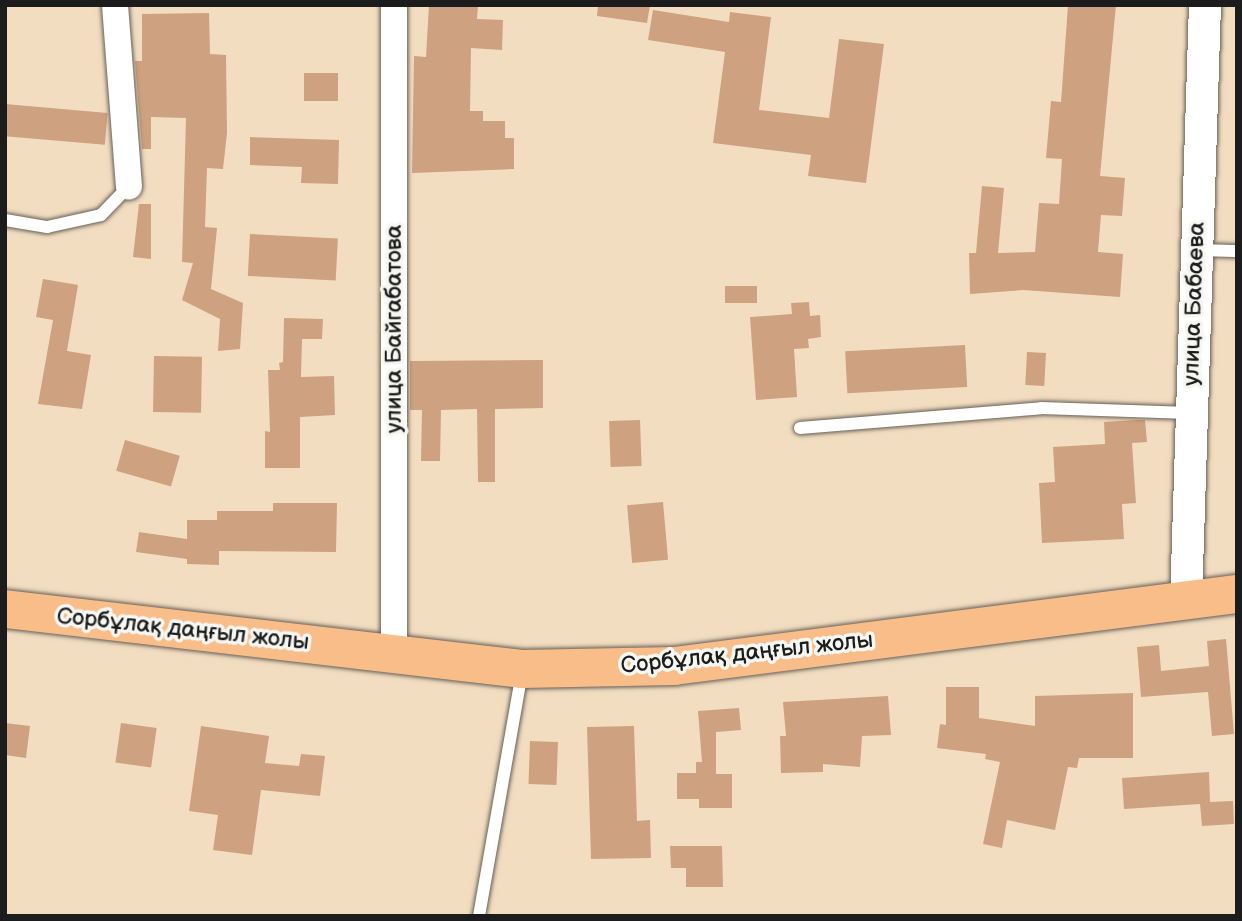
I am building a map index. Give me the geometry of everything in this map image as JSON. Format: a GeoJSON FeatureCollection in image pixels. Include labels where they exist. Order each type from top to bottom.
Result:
{"type":"FeatureCollection","features":[{"type":"Feature","properties":{"kind":"main road","name":"Сорбұлақ даңғыл жолы"},"geometry":{"type":"LineString","coordinates":[[5,609],[522,669],[674,666],[1237,594]]}},
{"type":"Feature","properties":{"kind":"street"},"geometry":{"type":"LineString","coordinates":[[115,5],[129,186]]}},
{"type":"Feature","properties":{"kind":"street","name":"улица Байгабатова"},"geometry":{"type":"LineString","coordinates":[[394,5],[394,653]]}},
{"type":"Feature","properties":{"kind":"street","name":"улица Бабаева"},"geometry":{"type":"LineString","coordinates":[[1186,602],[1205,5]]}},
{"type":"Feature","properties":{"kind":"lane"},"geometry":{"type":"LineString","coordinates":[[5,220],[47,227],[101,215],[129,186]]}},
{"type":"Feature","properties":{"kind":"lane"},"geometry":{"type":"LineString","coordinates":[[1196,250],[1237,251]]}},
{"type":"Feature","properties":{"kind":"lane"},"geometry":{"type":"LineString","coordinates":[[800,428],[1041,408],[1191,414]]}},
{"type":"Feature","properties":{"kind":"lane"},"geometry":{"type":"LineString","coordinates":[[480,916],[522,669]]}},
{"type":"Feature","properties":{"kind":"building"},"geometry":{"type":"Polygon","coordinates":[[[429,5],[478,5],[477,19],[503,20],[502,50],[471,48],[470,111],[483,111],[483,121],[505,121],[505,138],[514,138],[514,169],[412,173],[414,56],[426,57],[429,5]]]}},
{"type":"Feature","properties":{"kind":"building"},"geometry":{"type":"Polygon","coordinates":[[[598,5],[650,5],[647,23],[597,16],[598,5]]]}},
{"type":"Feature","properties":{"kind":"building"},"geometry":{"type":"Polygon","coordinates":[[[1068,5],[1116,5],[1100,176],[1125,178],[1122,216],[1101,215],[1098,252],[1123,254],[1120,297],[1023,290],[970,294],[969,253],[976,253],[982,186],[1004,188],[998,253],[1035,252],[1039,203],[1059,204],[1062,159],[1046,158],[1051,101],[1061,102],[1068,5]]]}},
{"type":"Feature","properties":{"kind":"building"},"geometry":{"type":"Polygon","coordinates":[[[653,10],[729,22],[730,12],[771,17],[759,110],[829,118],[839,39],[884,44],[866,183],[808,176],[811,155],[713,143],[725,52],[648,40],[653,10]]]}},
{"type":"Feature","properties":{"kind":"building"},"geometry":{"type":"Polygon","coordinates":[[[209,13],[210,54],[226,55],[227,133],[223,169],[207,168],[205,227],[217,228],[211,289],[243,303],[240,349],[218,351],[220,319],[182,300],[193,263],[182,262],[186,118],[151,117],[151,149],[142,149],[135,61],[142,61],[142,14],[209,13]]]}},
{"type":"Feature","properties":{"kind":"building"},"geometry":{"type":"Polygon","coordinates":[[[304,73],[338,73],[338,101],[304,101],[304,73]]]}},
{"type":"Feature","properties":{"kind":"building"},"geometry":{"type":"Polygon","coordinates":[[[5,104],[108,113],[105,145],[5,136],[5,104]]]}},
{"type":"Feature","properties":{"kind":"building"},"geometry":{"type":"Polygon","coordinates":[[[250,137],[339,140],[338,184],[301,183],[302,167],[250,165],[250,137]]]}},
{"type":"Feature","properties":{"kind":"building"},"geometry":{"type":"Polygon","coordinates":[[[139,204],[151,204],[151,259],[133,257],[139,204]]]}},
{"type":"Feature","properties":{"kind":"building"},"geometry":{"type":"Polygon","coordinates":[[[250,234],[338,239],[336,281],[248,276],[250,234]]]}},
{"type":"Feature","properties":{"kind":"building"},"geometry":{"type":"Polygon","coordinates":[[[43,279],[78,285],[67,351],[91,355],[82,409],[38,404],[53,320],[36,317],[43,279]]]}},
{"type":"Feature","properties":{"kind":"building"},"geometry":{"type":"Polygon","coordinates":[[[725,286],[757,286],[757,303],[725,303],[725,286]]]}},
{"type":"Feature","properties":{"kind":"building"},"geometry":{"type":"Polygon","coordinates":[[[809,302],[810,316],[820,315],[821,337],[808,339],[809,348],[794,349],[797,397],[756,400],[750,317],[792,314],[791,303],[809,302]]]}},
{"type":"Feature","properties":{"kind":"building"},"geometry":{"type":"Polygon","coordinates":[[[284,318],[323,319],[322,339],[302,339],[301,377],[334,376],[335,415],[300,417],[300,468],[265,468],[265,431],[270,432],[268,370],[280,370],[279,363],[283,362],[284,318]]]}},
{"type":"Feature","properties":{"kind":"building"},"geometry":{"type":"Polygon","coordinates":[[[965,345],[967,387],[847,393],[845,351],[965,345]]]}},
{"type":"Feature","properties":{"kind":"building"},"geometry":{"type":"Polygon","coordinates":[[[1027,352],[1046,353],[1044,386],[1025,385],[1027,352]]]}},
{"type":"Feature","properties":{"kind":"building"},"geometry":{"type":"Polygon","coordinates":[[[154,356],[202,357],[201,413],[153,412],[154,356]]]}},
{"type":"Feature","properties":{"kind":"building"},"geometry":{"type":"Polygon","coordinates":[[[543,360],[543,408],[495,409],[495,482],[478,482],[477,409],[441,410],[440,461],[421,461],[422,410],[410,410],[410,361],[543,360]]]}},
{"type":"Feature","properties":{"kind":"building"},"geometry":{"type":"Polygon","coordinates":[[[640,420],[642,466],[611,467],[609,421],[640,420]]]}},
{"type":"Feature","properties":{"kind":"building"},"geometry":{"type":"Polygon","coordinates":[[[1145,420],[1147,442],[1132,443],[1136,503],[1122,504],[1124,539],[1042,543],[1039,483],[1055,482],[1053,447],[1105,444],[1104,422],[1145,420]]]}},
{"type":"Feature","properties":{"kind":"building"},"geometry":{"type":"Polygon","coordinates":[[[125,440],[180,456],[171,486],[116,471],[125,440]]]}},
{"type":"Feature","properties":{"kind":"building"},"geometry":{"type":"Polygon","coordinates":[[[663,502],[668,560],[632,563],[627,505],[663,502]]]}},
{"type":"Feature","properties":{"kind":"building"},"geometry":{"type":"Polygon","coordinates":[[[273,503],[337,503],[336,552],[219,551],[219,565],[187,564],[187,559],[136,552],[139,532],[187,539],[187,520],[217,520],[217,511],[273,511],[273,503]]]}},
{"type":"Feature","properties":{"kind":"building"},"geometry":{"type":"Polygon","coordinates":[[[1226,639],[1234,734],[1212,736],[1208,692],[1141,697],[1137,647],[1159,645],[1161,671],[1209,666],[1207,641],[1226,639]]]}},
{"type":"Feature","properties":{"kind":"building"},"geometry":{"type":"Polygon","coordinates":[[[946,687],[979,687],[979,718],[1035,726],[1035,696],[1133,693],[1133,758],[1079,758],[1077,768],[1068,767],[1055,830],[1007,820],[1002,848],[983,844],[1000,762],[985,759],[986,754],[937,748],[940,724],[946,725],[946,687]]]}},
{"type":"Feature","properties":{"kind":"building"},"geometry":{"type":"Polygon","coordinates":[[[888,696],[891,735],[862,736],[860,767],[823,764],[823,772],[781,773],[780,736],[786,736],[783,702],[888,696]]]}},
{"type":"Feature","properties":{"kind":"building"},"geometry":{"type":"Polygon","coordinates":[[[739,708],[741,730],[716,732],[716,774],[732,774],[732,808],[699,808],[699,799],[677,799],[677,773],[696,773],[696,762],[702,762],[698,711],[739,708]]]}},
{"type":"Feature","properties":{"kind":"building"},"geometry":{"type":"Polygon","coordinates":[[[5,723],[30,726],[26,758],[5,755],[5,723]]]}},
{"type":"Feature","properties":{"kind":"building"},"geometry":{"type":"Polygon","coordinates":[[[121,723],[157,728],[151,768],[115,763],[121,723]]]}},
{"type":"Feature","properties":{"kind":"building"},"geometry":{"type":"Polygon","coordinates":[[[201,726],[269,736],[265,763],[299,766],[301,754],[325,756],[320,796],[261,790],[252,855],[213,850],[218,815],[189,811],[201,726]]]}},
{"type":"Feature","properties":{"kind":"building"},"geometry":{"type":"Polygon","coordinates":[[[634,726],[637,821],[650,820],[651,858],[591,859],[587,727],[634,726]]]}},
{"type":"Feature","properties":{"kind":"building"},"geometry":{"type":"Polygon","coordinates":[[[530,741],[558,742],[556,785],[528,784],[530,741]]]}},
{"type":"Feature","properties":{"kind":"building"},"geometry":{"type":"Polygon","coordinates":[[[1209,772],[1210,802],[1233,801],[1234,824],[1202,826],[1200,804],[1124,809],[1122,778],[1209,772]]]}},
{"type":"Feature","properties":{"kind":"building"},"geometry":{"type":"Polygon","coordinates":[[[670,846],[722,846],[723,887],[686,887],[686,868],[671,868],[670,846]]]}}]}
